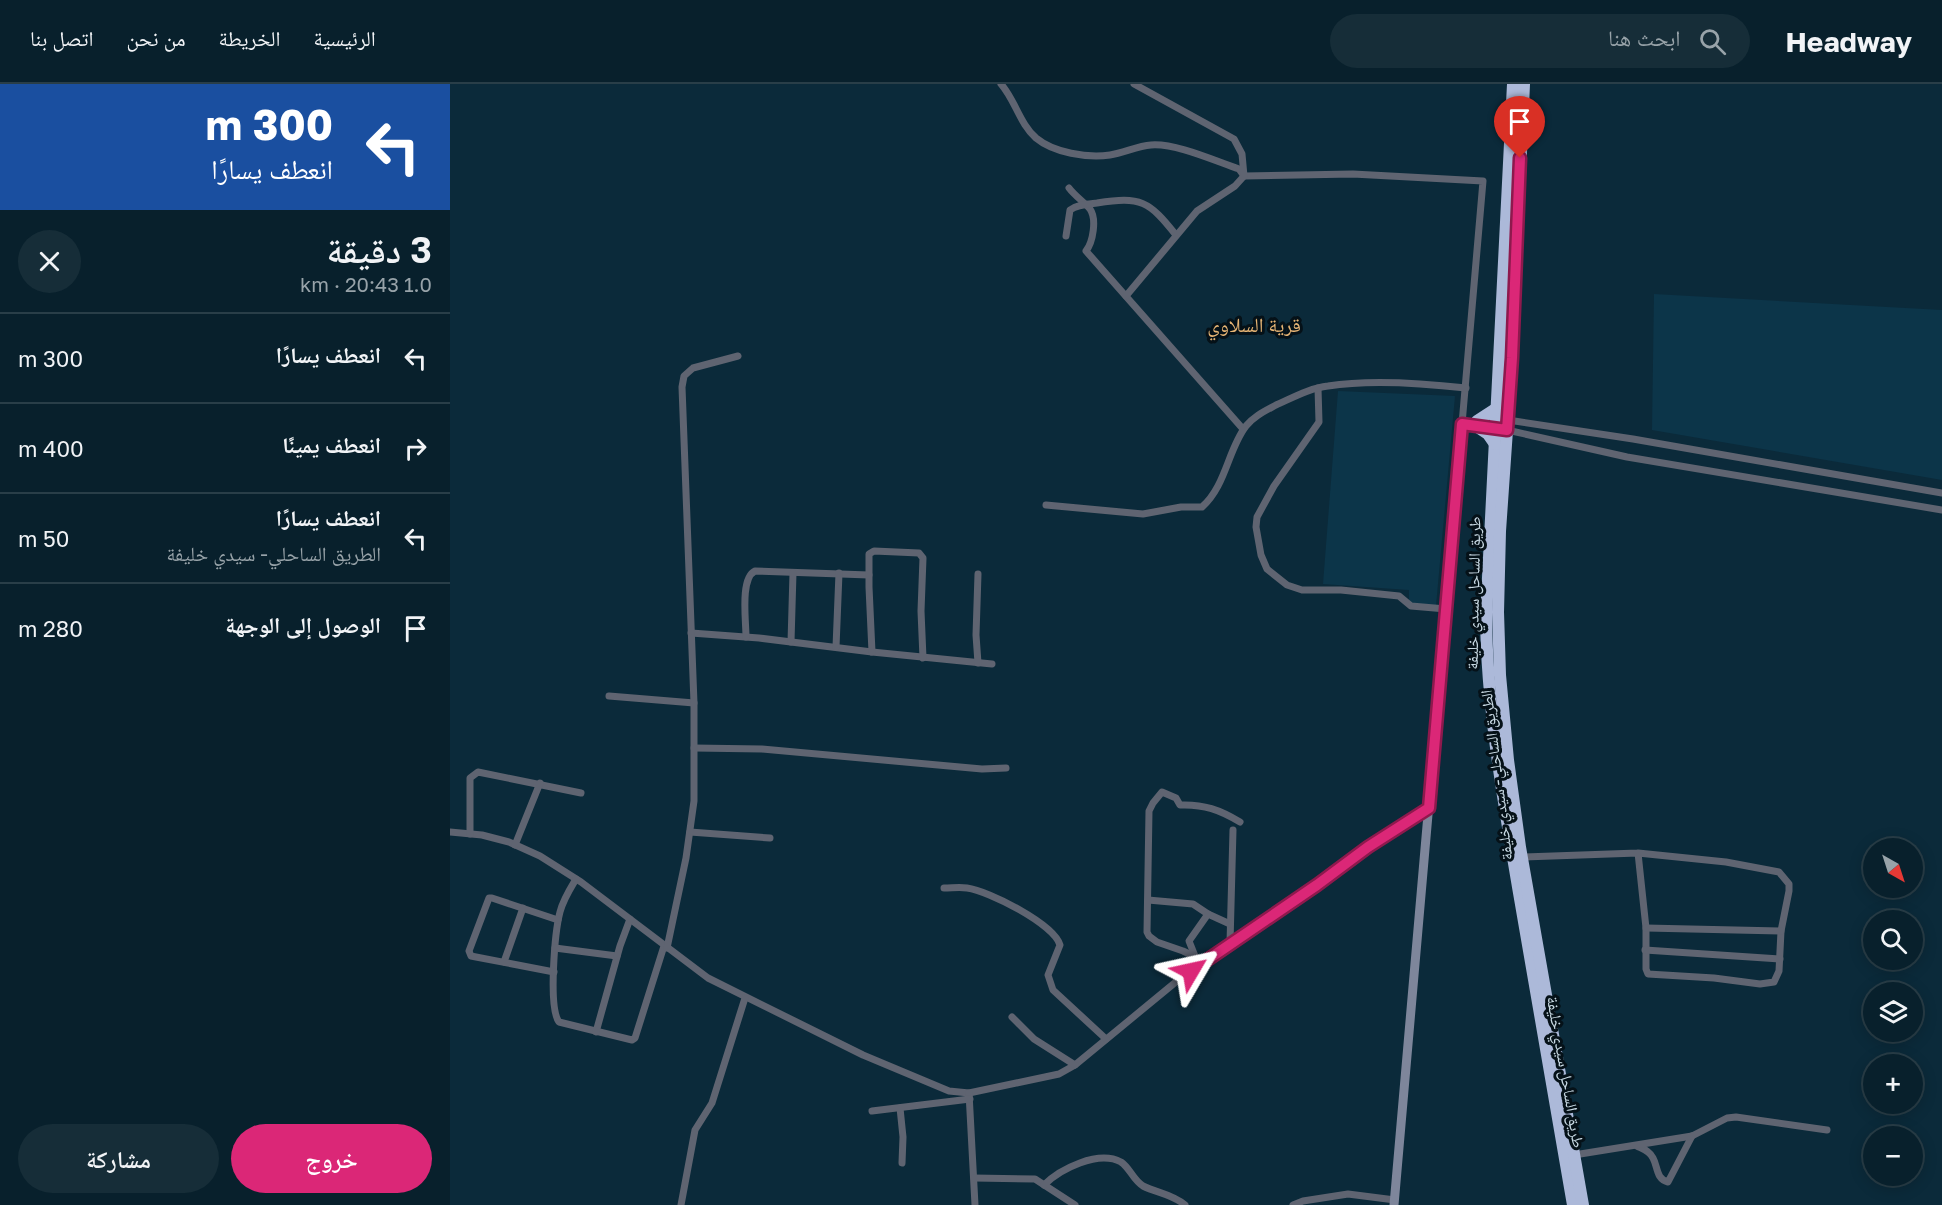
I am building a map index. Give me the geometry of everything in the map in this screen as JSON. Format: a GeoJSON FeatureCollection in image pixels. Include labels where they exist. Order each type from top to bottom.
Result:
{"type":"FeatureCollection","features":[{"type":"Feature","properties":{"kind":"highway","name":"طريق الساحل سيدي خليفة"},"geometry":{"type":"LineString","coordinates":[[1513,84],[1501,421],[1495,444],[1486,618],[1487,676],[1508,826],[1573,1205]]}},
{"type":"Feature","properties":{"kind":"highway","name":"الطريق الساحلي- سيدي خليفة"},"geometry":{"type":"LineString","coordinates":[[1524,84],[1501,421],[1498,612],[1503,714],[1522,857],[1583,1205]]}},
{"type":"Feature","properties":{"kind":"highway"},"geometry":{"type":"LineString","coordinates":[[1471,424],[1501,421]]}},
{"type":"Feature","properties":{"kind":"highway"},"geometry":{"type":"LineString","coordinates":[[1471,424],[1488,434],[1495,444]]}},
{"type":"Feature","properties":{"kind":"street"},"geometry":{"type":"LineString","coordinates":[[1001,84],[1012,99],[1027,128],[1036,138],[1052,149],[1082,154],[1109,155],[1151,145],[1189,151],[1239,169],[1244,176]]}},
{"type":"Feature","properties":{"kind":"street"},"geometry":{"type":"LineString","coordinates":[[1134,84],[1234,139],[1242,153],[1244,176]]}},
{"type":"Feature","properties":{"kind":"street"},"geometry":{"type":"LineString","coordinates":[[1126,296],[1197,212],[1234,186],[1244,176],[1353,174],[1483,181],[1466,388],[1471,424],[1446,609],[1394,1203],[1348,1194],[1303,1201],[1293,1205]]}},
{"type":"Feature","properties":{"kind":"street"},"geometry":{"type":"LineString","coordinates":[[1069,188],[1090,210],[1094,219],[1091,244],[1086,251],[1244,429]]}},
{"type":"Feature","properties":{"kind":"street"},"geometry":{"type":"LineString","coordinates":[[1066,236],[1070,210],[1076,206],[1118,199],[1146,203],[1156,211],[1176,235]]}},
{"type":"Feature","properties":{"kind":"street"},"geometry":{"type":"LineString","coordinates":[[576,879],[566,896],[558,920],[554,972],[555,1017],[559,1022],[632,1040],[638,1034],[650,988],[673,927],[694,801],[690,547],[682,387],[684,376],[693,368],[738,356]]}},
{"type":"Feature","properties":{"kind":"street"},"geometry":{"type":"LineString","coordinates":[[1046,505],[1143,514],[1181,507],[1202,507],[1227,468],[1244,429],[1254,417],[1286,401],[1326,386],[1427,384],[1466,388]]}},
{"type":"Feature","properties":{"kind":"street"},"geometry":{"type":"LineString","coordinates":[[1318,388],[1319,422],[1274,486],[1257,518],[1256,527],[1267,569],[1287,585],[1302,590],[1341,590],[1399,596],[1411,606],[1446,609]]}},
{"type":"Feature","properties":{"kind":"street"},"geometry":{"type":"LineString","coordinates":[[1471,424],[1501,421],[1634,439],[1942,493]]}},
{"type":"Feature","properties":{"kind":"street"},"geometry":{"type":"LineString","coordinates":[[1501,421],[1628,457],[1942,510]]}},
{"type":"Feature","properties":{"kind":"street"},"geometry":{"type":"LineString","coordinates":[[872,652],[870,552],[919,553],[922,555],[923,658]]}},
{"type":"Feature","properties":{"kind":"street"},"geometry":{"type":"LineString","coordinates":[[746,637],[746,596],[749,574],[755,571],[869,574]]}},
{"type":"Feature","properties":{"kind":"street"},"geometry":{"type":"LineString","coordinates":[[791,642],[794,573]]}},
{"type":"Feature","properties":{"kind":"street"},"geometry":{"type":"LineString","coordinates":[[836,647],[839,573]]}},
{"type":"Feature","properties":{"kind":"street"},"geometry":{"type":"LineString","coordinates":[[978,574],[976,635],[978,663]]}},
{"type":"Feature","properties":{"kind":"street"},"geometry":{"type":"LineString","coordinates":[[691,633],[992,664]]}},
{"type":"Feature","properties":{"kind":"street"},"geometry":{"type":"LineString","coordinates":[[609,696],[694,703]]}},
{"type":"Feature","properties":{"kind":"street"},"geometry":{"type":"LineString","coordinates":[[694,748],[762,749],[982,768],[1006,768]]}},
{"type":"Feature","properties":{"kind":"street"},"geometry":{"type":"LineString","coordinates":[[470,834],[470,778],[478,772],[581,793]]}},
{"type":"Feature","properties":{"kind":"street"},"geometry":{"type":"LineString","coordinates":[[515,845],[540,783]]}},
{"type":"Feature","properties":{"kind":"street"},"geometry":{"type":"LineString","coordinates":[[1204,961],[1157,942],[1149,936],[1147,924],[1149,811],[1162,792],[1176,798],[1180,805],[1196,804],[1212,807],[1240,822]]}},
{"type":"Feature","properties":{"kind":"street"},"geometry":{"type":"LineString","coordinates":[[872,1111],[969,1096],[1059,1074],[1075,1065],[1204,961],[1317,885],[1368,847],[1429,808]]}},
{"type":"Feature","properties":{"kind":"street"},"geometry":{"type":"LineString","coordinates":[[1230,943],[1233,830]]}},
{"type":"Feature","properties":{"kind":"street"},"geometry":{"type":"LineString","coordinates":[[450,832],[482,835],[515,845],[558,866],[708,978],[863,1054],[931,1084],[969,1096]]}},
{"type":"Feature","properties":{"kind":"street"},"geometry":{"type":"LineString","coordinates":[[690,832],[770,838]]}},
{"type":"Feature","properties":{"kind":"street"},"geometry":{"type":"LineString","coordinates":[[1522,857],[1638,853],[1733,863],[1779,872],[1789,884],[1790,891],[1781,931],[1778,977],[1774,982],[1760,984],[1714,978],[1650,975],[1646,969],[1646,928],[1638,853]]}},
{"type":"Feature","properties":{"kind":"street"},"geometry":{"type":"LineString","coordinates":[[944,888],[968,888],[994,896],[1054,934],[1060,945],[1048,975],[1053,990],[1106,1039]]}},
{"type":"Feature","properties":{"kind":"street"},"geometry":{"type":"LineString","coordinates":[[554,972],[471,956],[469,951],[489,898],[558,920]]}},
{"type":"Feature","properties":{"kind":"street"},"geometry":{"type":"LineString","coordinates":[[1149,900],[1193,904],[1230,924]]}},
{"type":"Feature","properties":{"kind":"street"},"geometry":{"type":"LineString","coordinates":[[504,963],[523,908]]}},
{"type":"Feature","properties":{"kind":"street"},"geometry":{"type":"LineString","coordinates":[[1195,956],[1189,941],[1208,914]]}},
{"type":"Feature","properties":{"kind":"street"},"geometry":{"type":"LineString","coordinates":[[596,1032],[630,919]]}},
{"type":"Feature","properties":{"kind":"street"},"geometry":{"type":"LineString","coordinates":[[1646,928],[1781,931]]}},
{"type":"Feature","properties":{"kind":"street"},"geometry":{"type":"LineString","coordinates":[[555,948],[617,956]]}},
{"type":"Feature","properties":{"kind":"street"},"geometry":{"type":"LineString","coordinates":[[1646,950],[1780,959]]}},
{"type":"Feature","properties":{"kind":"street"},"geometry":{"type":"LineString","coordinates":[[681,1205],[695,1130],[712,1103],[745,998]]}},
{"type":"Feature","properties":{"kind":"street"},"geometry":{"type":"LineString","coordinates":[[1012,1017],[1034,1039],[1075,1065]]}},
{"type":"Feature","properties":{"kind":"street"},"geometry":{"type":"LineString","coordinates":[[969,1096],[975,1205]]}},
{"type":"Feature","properties":{"kind":"street"},"geometry":{"type":"LineString","coordinates":[[900,1108],[903,1137],[902,1163]]}},
{"type":"Feature","properties":{"kind":"street"},"geometry":{"type":"LineString","coordinates":[[1574,1155],[1692,1136],[1727,1118],[1736,1117],[1827,1130]]}},
{"type":"Feature","properties":{"kind":"street"},"geometry":{"type":"LineString","coordinates":[[1637,1146],[1653,1157],[1660,1177],[1668,1182],[1692,1136]]}},
{"type":"Feature","properties":{"kind":"street"},"geometry":{"type":"LineString","coordinates":[[1044,1185],[1060,1171],[1080,1162],[1115,1160],[1123,1163],[1144,1187],[1173,1196],[1185,1205]]}},
{"type":"Feature","properties":{"kind":"street"},"geometry":{"type":"LineString","coordinates":[[974,1178],[1035,1179],[1075,1205]]}},
{"type":"Feature","properties":{"kind":"shaded area"},"geometry":{"type":"Polygon","coordinates":[[[1654,294],[1942,310],[1942,480],[1652,430],[1654,294]]]}},
{"type":"Feature","properties":{"kind":"shaded area"},"geometry":{"type":"Polygon","coordinates":[[[1338,391],[1455,396],[1436,606],[1409,604],[1409,590],[1323,584],[1338,391]]]}},
{"type":"Feature","properties":{"kind":"district","name":"قرية السلاوي"},"geometry":{"type":"Point","coordinates":[1254,324]}},
{"type":"Feature","properties":{"kind":"route"},"geometry":{"type":"LineString","coordinates":[[1191,971],[1317,885],[1368,847],[1429,808],[1462,424],[1507,430],[1520,158]]}}]}
